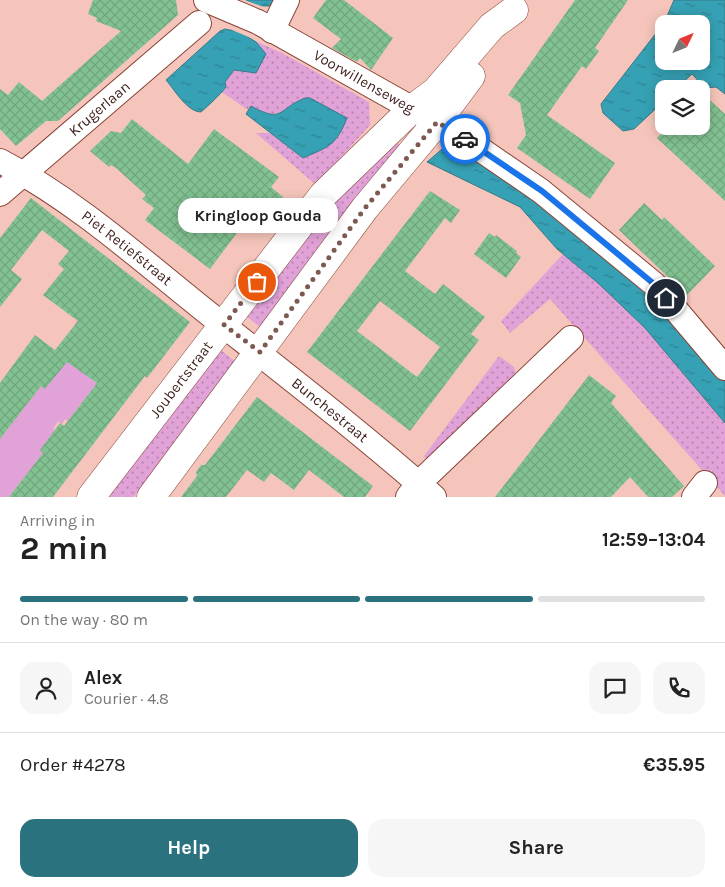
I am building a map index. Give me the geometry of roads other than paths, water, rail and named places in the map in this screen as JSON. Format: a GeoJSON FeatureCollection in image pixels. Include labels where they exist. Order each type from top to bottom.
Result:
{"type":"FeatureCollection","features":[{"type":"Feature","properties":{"kind":"main road","name":"Joubertstraat"},"geometry":{"type":"LineString","coordinates":[[91,497],[323,195],[412,109],[436,91],[492,26],[517,5]]}},
{"type":"Feature","properties":{"kind":"main road"},"geometry":{"type":"LineString","coordinates":[[151,497],[365,208],[437,122],[503,36],[517,5]]}},
{"type":"Feature","properties":{"kind":"street"},"geometry":{"type":"LineString","coordinates":[[239,14],[287,0]]}},
{"type":"Feature","properties":{"kind":"street","name":"Voorwillenseweg"},"geometry":{"type":"LineString","coordinates":[[239,14],[437,122],[477,146],[542,191],[654,284],[725,368]]}},
{"type":"Feature","properties":{"kind":"street","name":"Krugerlaan"},"geometry":{"type":"LineString","coordinates":[[0,194],[200,23]]}},
{"type":"Feature","properties":{"kind":"street","name":"Piet Retiefstraat"},"geometry":{"type":"LineString","coordinates":[[0,161],[53,191],[127,246],[224,325]]}},
{"type":"Feature","properties":{"kind":"street","name":"Bunchestraat"},"geometry":{"type":"LineString","coordinates":[[224,325],[260,352],[420,492]]}},
{"type":"Feature","properties":{"kind":"street"},"geometry":{"type":"LineString","coordinates":[[420,492],[571,338]]}},
{"type":"Feature","properties":{"kind":"water"},"geometry":{"type":"Polygon","coordinates":[[[247,0],[276,0],[269,6],[260,6],[248,37],[256,42],[266,54],[256,73],[234,70],[225,82],[226,87],[220,94],[201,112],[196,111],[186,104],[166,80],[220,31],[225,29],[235,31],[247,0]]]}},
{"type":"Feature","properties":{"kind":"water"},"geometry":{"type":"Polygon","coordinates":[[[674,0],[725,0],[725,94],[716,87],[710,88],[710,80],[698,80],[692,74],[686,80],[655,80],[655,109],[634,129],[623,131],[603,113],[601,104],[655,35],[655,70],[710,70],[710,15],[667,15],[674,0]]]}},
{"type":"Feature","properties":{"kind":"water"},"geometry":{"type":"Polygon","coordinates":[[[305,98],[310,98],[347,118],[335,140],[325,148],[303,158],[246,114],[251,106],[269,114],[280,113],[305,98]]]}},
{"type":"Feature","properties":{"kind":"water"},"geometry":{"type":"Polygon","coordinates":[[[448,144],[457,146],[572,223],[628,272],[725,381],[725,423],[645,328],[598,283],[557,249],[520,207],[427,162],[448,144]]]}},
{"type":"Feature","properties":{"kind":"place","name":"Kringloop Gouda"},"geometry":{"type":"Point","coordinates":[257,282]}}]}
